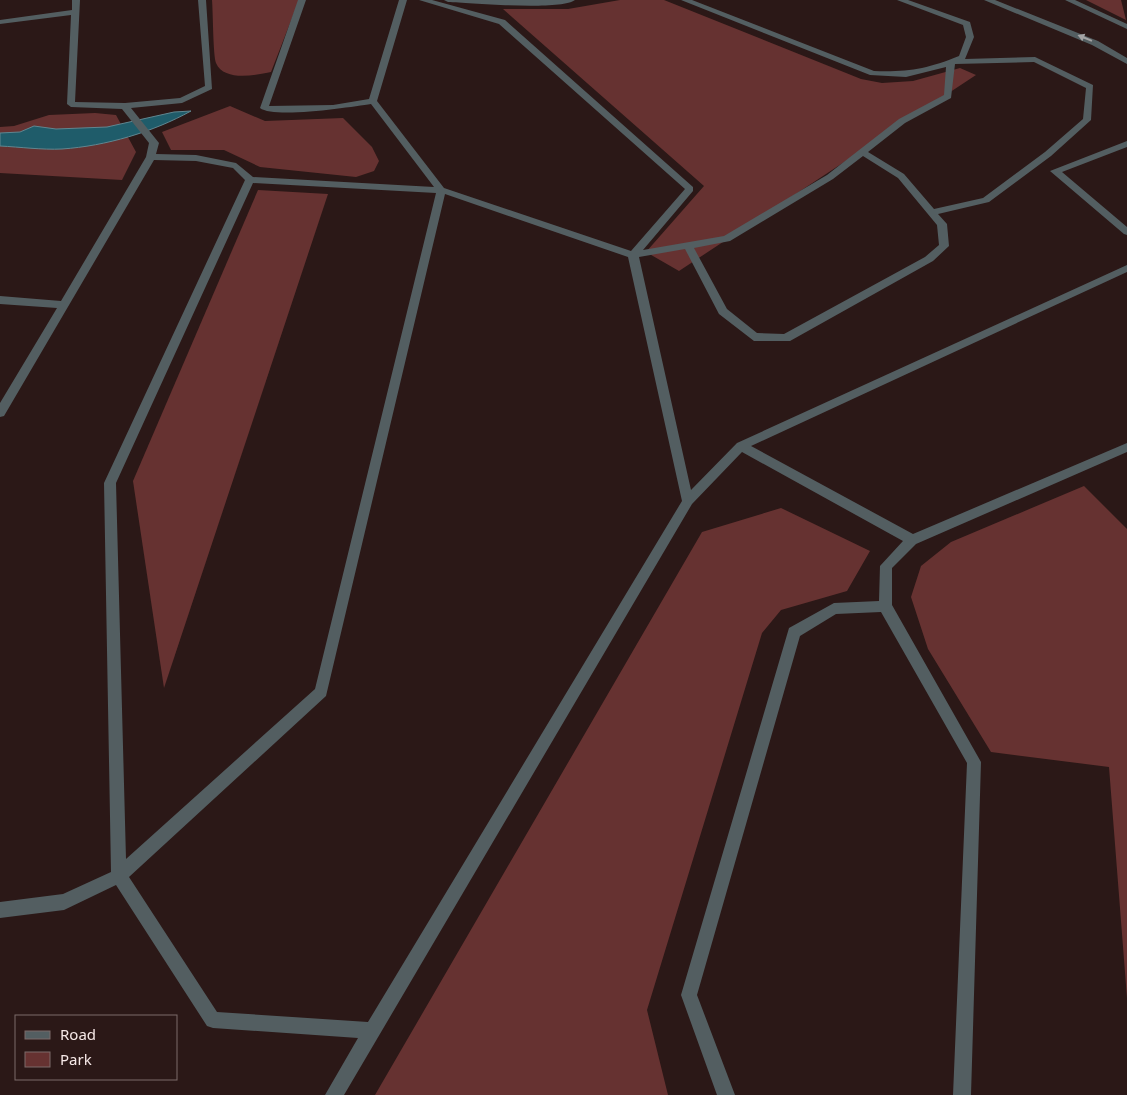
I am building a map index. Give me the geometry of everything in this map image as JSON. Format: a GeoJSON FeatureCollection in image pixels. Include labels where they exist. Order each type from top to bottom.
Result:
{"type":"FeatureCollection","features":[{"type":"Feature","properties":{"kind":"street"},"geometry":{"type":"LineString","coordinates":[[76,0],[71,104],[125,106],[182,100],[208,87],[202,0]]}},
{"type":"Feature","properties":{"kind":"street"},"geometry":{"type":"LineString","coordinates":[[302,0],[264,108],[333,108],[373,101]]}},
{"type":"Feature","properties":{"kind":"street"},"geometry":{"type":"LineString","coordinates":[[373,101],[403,0]]}},
{"type":"Feature","properties":{"kind":"street"},"geometry":{"type":"LineString","coordinates":[[423,0],[502,22],[690,189],[633,255]]}},
{"type":"Feature","properties":{"kind":"street"},"geometry":{"type":"LineString","coordinates":[[448,0],[545,3],[571,0]]}},
{"type":"Feature","properties":{"kind":"street"},"geometry":{"type":"LineString","coordinates":[[685,0],[873,73],[906,74],[937,68],[963,56],[970,37],[967,24],[901,0]]}},
{"type":"Feature","properties":{"kind":"street"},"geometry":{"type":"LineString","coordinates":[[988,0],[1095,43],[1127,62]]}},
{"type":"Feature","properties":{"kind":"street"},"geometry":{"type":"LineString","coordinates":[[1069,0],[1127,27]]}},
{"type":"Feature","properties":{"kind":"street"},"geometry":{"type":"LineString","coordinates":[[0,22],[76,12]]}},
{"type":"Feature","properties":{"kind":"street"},"geometry":{"type":"LineString","coordinates":[[932,212],[986,200],[1048,154],[1087,120],[1090,87],[1035,59],[951,62]]}},
{"type":"Feature","properties":{"kind":"street"},"geometry":{"type":"LineString","coordinates":[[151,157],[196,158],[236,166],[250,180],[441,190],[633,255],[727,239],[830,177],[902,121],[948,96],[951,62]]}},
{"type":"Feature","properties":{"kind":"street"},"geometry":{"type":"LineString","coordinates":[[373,101],[441,190]]}},
{"type":"Feature","properties":{"kind":"street"},"geometry":{"type":"LineString","coordinates":[[0,412],[151,157],[154,142],[125,106]]}},
{"type":"Feature","properties":{"kind":"street"},"geometry":{"type":"LineString","coordinates":[[1127,144],[1055,170],[1127,232]]}},
{"type":"Feature","properties":{"kind":"street"},"geometry":{"type":"LineString","coordinates":[[688,245],[723,311],[754,337],[786,338],[929,259],[944,246],[942,224],[901,176],[863,152]]}},
{"type":"Feature","properties":{"kind":"street"},"geometry":{"type":"LineString","coordinates":[[250,180],[110,483],[119,876],[213,1020],[372,1031]]}},
{"type":"Feature","properties":{"kind":"street"},"geometry":{"type":"LineString","coordinates":[[0,910],[64,902],[119,876],[321,692],[441,190]]}},
{"type":"Feature","properties":{"kind":"street"},"geometry":{"type":"LineString","coordinates":[[633,255],[688,501]]}},
{"type":"Feature","properties":{"kind":"street"},"geometry":{"type":"LineString","coordinates":[[334,1095],[688,501],[741,446],[1125,271]]}},
{"type":"Feature","properties":{"kind":"street"},"geometry":{"type":"LineString","coordinates":[[0,300],[64,305]]}},
{"type":"Feature","properties":{"kind":"street"},"geometry":{"type":"LineString","coordinates":[[741,446],[912,540]]}},
{"type":"Feature","properties":{"kind":"street"},"geometry":{"type":"LineString","coordinates":[[962,1095],[974,762],[885,606],[886,566],[912,540],[1127,447]]}},
{"type":"Feature","properties":{"kind":"street"},"geometry":{"type":"LineString","coordinates":[[726,1095],[690,995],[794,632],[834,609],[885,606]]}},
{"type":"Feature","properties":{"kind":"green space"},"geometry":{"type":"Polygon","coordinates":[[[212,0],[299,0],[271,72],[241,76],[226,73],[220,69],[215,58],[212,0]]]}},
{"type":"Feature","properties":{"kind":"green space"},"geometry":{"type":"Polygon","coordinates":[[[620,0],[664,0],[861,79],[882,83],[913,81],[960,68],[976,75],[679,271],[646,252],[704,186],[503,9],[568,9],[620,0]]]}},
{"type":"Feature","properties":{"kind":"green space"},"geometry":{"type":"Polygon","coordinates":[[[1086,0],[1121,0],[1126,20],[1086,0]]]}},
{"type":"Feature","properties":{"kind":"green space"},"geometry":{"type":"Polygon","coordinates":[[[230,106],[265,121],[343,118],[372,147],[379,161],[374,171],[356,177],[260,167],[224,150],[171,150],[162,132],[230,106]]]}},
{"type":"Feature","properties":{"kind":"green space"},"geometry":{"type":"Polygon","coordinates":[[[95,113],[116,115],[136,152],[122,180],[0,173],[0,127],[14,126],[49,115],[95,113]]]}},
{"type":"Feature","properties":{"kind":"green space"},"geometry":{"type":"Polygon","coordinates":[[[258,190],[328,194],[164,688],[133,481],[258,190]]]}},
{"type":"Feature","properties":{"kind":"green space"},"geometry":{"type":"Polygon","coordinates":[[[1084,486],[1127,529],[1127,998],[1109,767],[991,752],[928,649],[911,597],[921,566],[951,542],[1084,486]]]}},
{"type":"Feature","properties":{"kind":"green space"},"geometry":{"type":"Polygon","coordinates":[[[781,508],[870,551],[847,591],[781,610],[762,633],[647,1010],[668,1095],[375,1095],[702,532],[781,508]]]}},
{"type":"Feature","properties":{"kind":"water"},"geometry":{"type":"Polygon","coordinates":[[[191,111],[176,119],[129,137],[95,145],[54,149],[0,146],[0,133],[20,132],[34,126],[56,129],[107,127],[174,112],[191,111]]]}}]}
